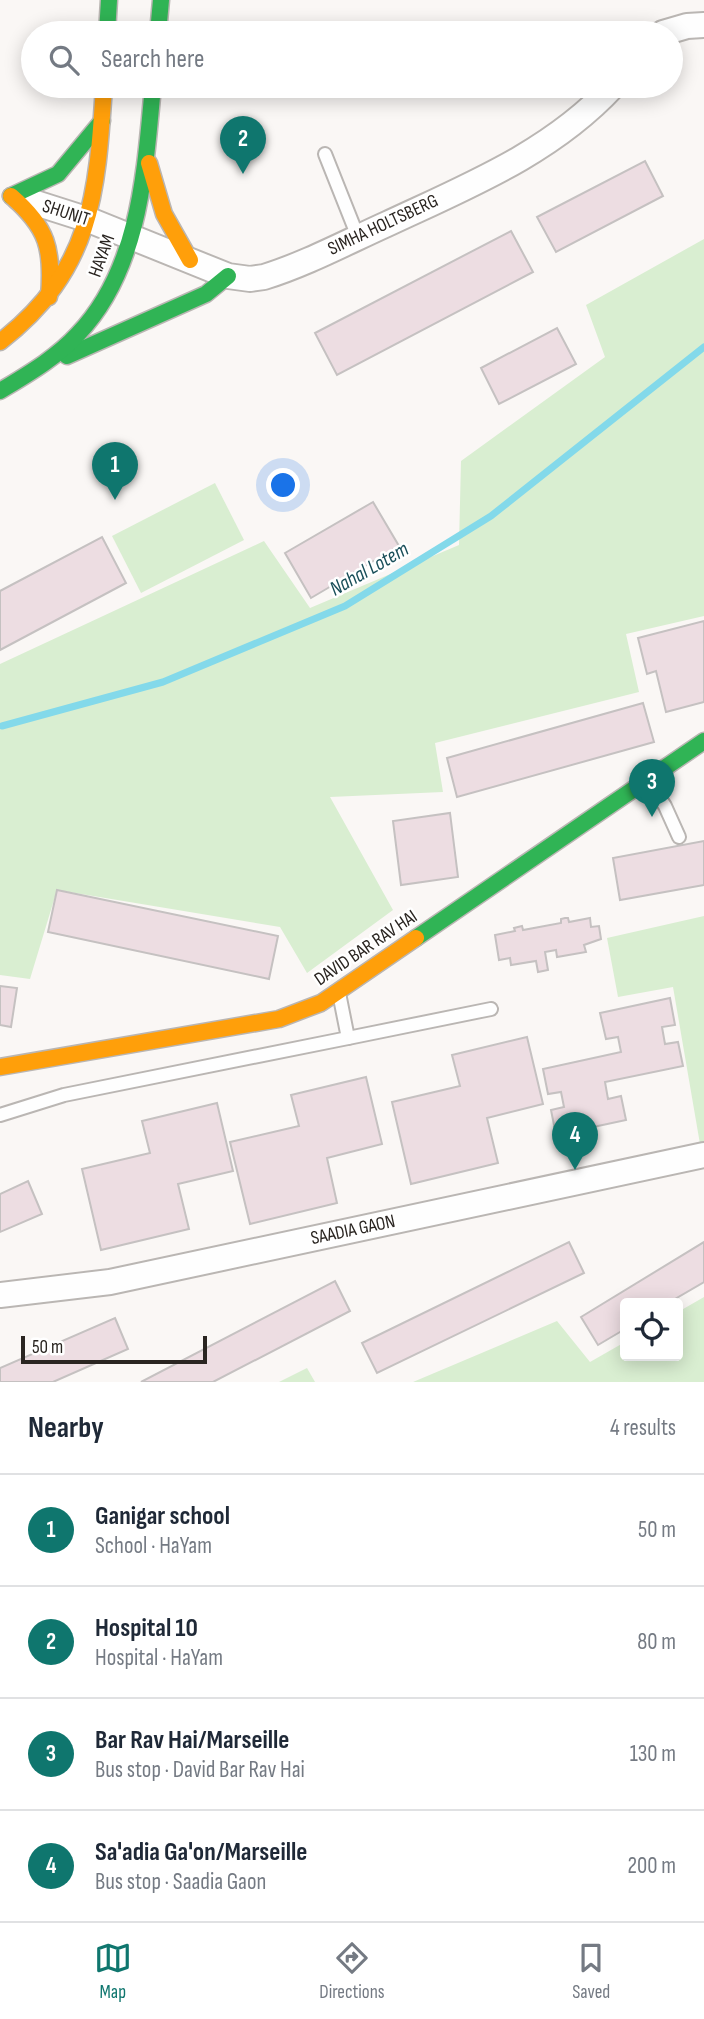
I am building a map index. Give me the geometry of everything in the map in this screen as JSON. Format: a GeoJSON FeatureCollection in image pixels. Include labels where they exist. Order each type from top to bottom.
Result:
{"type":"FeatureCollection","features":[{"type":"Feature","properties":{"kind":"main road"},"geometry":{"type":"LineString","coordinates":[[108,21],[109,0]]}},
{"type":"Feature","properties":{"kind":"main road"},"geometry":{"type":"LineString","coordinates":[[159,21],[161,0]]}},
{"type":"Feature","properties":{"kind":"main road","name":"HAYAM"},"geometry":{"type":"LineString","coordinates":[[0,342],[33,316],[49,297],[82,242],[89,220],[103,98]]}},
{"type":"Feature","properties":{"kind":"main road","name":"HAYAM"},"geometry":{"type":"LineString","coordinates":[[0,391],[40,368],[85,328],[102,308],[116,283],[132,236],[152,98]]}},
{"type":"Feature","properties":{"kind":"main road"},"geometry":{"type":"LineString","coordinates":[[6,193],[58,174],[102,121]]}},
{"type":"Feature","properties":{"kind":"main road"},"geometry":{"type":"LineString","coordinates":[[149,130],[149,164],[154,194],[162,214],[190,260]]}},
{"type":"Feature","properties":{"kind":"main road"},"geometry":{"type":"LineString","coordinates":[[6,193],[32,212],[48,241],[52,255],[49,297]]}},
{"type":"Feature","properties":{"kind":"main road"},"geometry":{"type":"LineString","coordinates":[[40,368],[206,294],[228,276]]}},
{"type":"Feature","properties":{"kind":"main road","name":"DAVID BAR RAV HAI"},"geometry":{"type":"LineString","coordinates":[[0,1067],[301,1013],[339,993],[704,741]]}},
{"type":"Feature","properties":{"kind":"street"},"geometry":{"type":"LineString","coordinates":[[683,27],[704,25]]}},
{"type":"Feature","properties":{"kind":"street","name":"SIMHA HOLTSBERG"},"geometry":{"type":"LineString","coordinates":[[132,236],[228,276],[250,279],[271,275],[472,184],[545,145],[572,126],[601,98]]}},
{"type":"Feature","properties":{"kind":"street","name":"SHUNIT"},"geometry":{"type":"LineString","coordinates":[[6,193],[132,236]]}},
{"type":"Feature","properties":{"kind":"street","name":"SAADIA GAON"},"geometry":{"type":"LineString","coordinates":[[0,1294],[110,1282],[704,1156]]}},
{"type":"Feature","properties":{"kind":"lane"},"geometry":{"type":"LineString","coordinates":[[325,154],[358,237]]}},
{"type":"Feature","properties":{"kind":"lane"},"geometry":{"type":"LineString","coordinates":[[648,780],[665,806],[679,837]]}},
{"type":"Feature","properties":{"kind":"lane"},"geometry":{"type":"LineString","coordinates":[[339,993],[348,1038]]}},
{"type":"Feature","properties":{"kind":"lane"},"geometry":{"type":"LineString","coordinates":[[0,1115],[64,1095],[491,1009]]}},
{"type":"Feature","properties":{"kind":"green space"},"geometry":{"type":"Polygon","coordinates":[[[704,239],[704,616],[626,634],[639,692],[435,743],[443,792],[330,797],[393,910],[307,973],[280,927],[57,890],[30,979],[0,975],[0,664],[264,541],[310,608],[459,545],[461,461],[605,357],[586,305],[704,239]]]}},
{"type":"Feature","properties":{"kind":"green space"},"geometry":{"type":"Polygon","coordinates":[[[215,483],[244,540],[141,593],[112,536],[215,483]]]}},
{"type":"Feature","properties":{"kind":"green space"},"geometry":{"type":"Polygon","coordinates":[[[704,916],[704,1143],[700,1144],[673,987],[618,997],[607,938],[704,916]]]}},
{"type":"Feature","properties":{"kind":"green space"},"geometry":{"type":"Polygon","coordinates":[[[704,1297],[704,1382],[413,1382],[557,1321],[590,1362],[620,1345],[620,1361],[683,1361],[683,1309],[704,1297]]]}},
{"type":"Feature","properties":{"kind":"green space"},"geometry":{"type":"Polygon","coordinates":[[[307,1368],[315,1382],[279,1382],[307,1368]]]}},
{"type":"Feature","properties":{"kind":"building"},"geometry":{"type":"Polygon","coordinates":[[[645,161],[663,196],[556,252],[537,217],[645,161]]]}},
{"type":"Feature","properties":{"kind":"building"},"geometry":{"type":"Polygon","coordinates":[[[511,231],[533,272],[337,375],[315,333],[511,231]]]}},
{"type":"Feature","properties":{"kind":"building"},"geometry":{"type":"Polygon","coordinates":[[[557,328],[576,364],[499,404],[481,368],[557,328]]]}},
{"type":"Feature","properties":{"kind":"building"},"geometry":{"type":"Polygon","coordinates":[[[373,502],[399,546],[311,598],[285,553],[373,502]]]}},
{"type":"Feature","properties":{"kind":"building"},"geometry":{"type":"Polygon","coordinates":[[[102,537],[126,583],[0,650],[0,591],[102,537]]]}},
{"type":"Feature","properties":{"kind":"building"},"geometry":{"type":"Polygon","coordinates":[[[704,621],[704,702],[666,712],[656,671],[647,674],[638,638],[704,621]]]}},
{"type":"Feature","properties":{"kind":"building"},"geometry":{"type":"Polygon","coordinates":[[[643,703],[654,742],[457,797],[447,758],[643,703]]]}},
{"type":"Feature","properties":{"kind":"building"},"geometry":{"type":"Polygon","coordinates":[[[450,813],[458,877],[401,885],[393,821],[450,813]]]}},
{"type":"Feature","properties":{"kind":"building"},"geometry":{"type":"Polygon","coordinates":[[[704,841],[704,885],[620,900],[613,858],[704,841]]]}},
{"type":"Feature","properties":{"kind":"building"},"geometry":{"type":"Polygon","coordinates":[[[57,890],[278,936],[269,979],[48,932],[57,890]]]}},
{"type":"Feature","properties":{"kind":"building"},"geometry":{"type":"Polygon","coordinates":[[[568,918],[569,922],[590,918],[591,927],[599,926],[601,939],[584,945],[586,952],[557,957],[556,950],[545,952],[548,970],[538,972],[536,961],[511,965],[510,958],[499,960],[495,935],[515,931],[514,928],[522,926],[523,930],[561,923],[561,919],[568,918]]]}},
{"type":"Feature","properties":{"kind":"building"},"geometry":{"type":"Polygon","coordinates":[[[0,986],[17,988],[11,1027],[0,1025],[0,986]]]}},
{"type":"Feature","properties":{"kind":"building"},"geometry":{"type":"Polygon","coordinates":[[[670,998],[675,1025],[662,1027],[665,1044],[678,1042],[683,1066],[605,1082],[608,1099],[621,1096],[626,1120],[556,1135],[551,1110],[564,1107],[561,1092],[548,1094],[543,1069],[621,1052],[618,1037],[606,1039],[600,1013],[670,998]]]}},
{"type":"Feature","properties":{"kind":"building"},"geometry":{"type":"Polygon","coordinates":[[[527,1037],[543,1104],[487,1118],[498,1163],[411,1184],[392,1102],[460,1086],[452,1055],[527,1037]]]}},
{"type":"Feature","properties":{"kind":"building"},"geometry":{"type":"Polygon","coordinates":[[[366,1077],[382,1144],[327,1158],[337,1203],[250,1224],[230,1142],[299,1126],[291,1095],[366,1077]]]}},
{"type":"Feature","properties":{"kind":"building"},"geometry":{"type":"Polygon","coordinates":[[[217,1103],[233,1171],[178,1184],[189,1229],[101,1250],[82,1169],[150,1153],[142,1121],[217,1103]]]}},
{"type":"Feature","properties":{"kind":"building"},"geometry":{"type":"Polygon","coordinates":[[[28,1181],[42,1214],[0,1232],[0,1194],[28,1181]]]}},
{"type":"Feature","properties":{"kind":"building"},"geometry":{"type":"Polygon","coordinates":[[[569,1242],[584,1273],[377,1373],[362,1343],[569,1242]]]}},
{"type":"Feature","properties":{"kind":"building"},"geometry":{"type":"Polygon","coordinates":[[[704,1242],[704,1282],[677,1298],[620,1298],[620,1332],[598,1345],[581,1317],[704,1242]]]}},
{"type":"Feature","properties":{"kind":"building"},"geometry":{"type":"Polygon","coordinates":[[[335,1281],[350,1311],[213,1382],[141,1382],[335,1281]]]}},
{"type":"Feature","properties":{"kind":"building"},"geometry":{"type":"Polygon","coordinates":[[[115,1318],[128,1349],[53,1382],[0,1382],[0,1368],[115,1318]]]}},
{"type":"Feature","properties":{"kind":"waterway","name":"Nahal Lotem"},"geometry":{"type":"LineString","coordinates":[[2,726],[163,682],[345,606],[491,516],[704,347]]}},
{"type":"Feature","properties":{"kind":"traffic: fast"},"geometry":{"type":"LineString","coordinates":[[108,21],[109,0]]}},
{"type":"Feature","properties":{"kind":"traffic: fast"},"geometry":{"type":"LineString","coordinates":[[159,21],[161,0]]}},
{"type":"Feature","properties":{"kind":"traffic: fast"},"geometry":{"type":"LineString","coordinates":[[0,391],[69,343],[99,308],[115,280],[136,218],[147,151],[152,98]]}},
{"type":"Feature","properties":{"kind":"traffic: fast"},"geometry":{"type":"LineString","coordinates":[[11,196],[58,174],[102,121]]}},
{"type":"Feature","properties":{"kind":"traffic: fast"},"geometry":{"type":"LineString","coordinates":[[67,356],[206,294],[228,276]]}},
{"type":"Feature","properties":{"kind":"traffic: fast"},"geometry":{"type":"LineString","coordinates":[[416,938],[704,741]]}},
{"type":"Feature","properties":{"kind":"traffic: slow"},"geometry":{"type":"LineString","coordinates":[[0,342],[31,315],[54,287],[84,228],[98,162],[103,98]]}},
{"type":"Feature","properties":{"kind":"traffic: slow"},"geometry":{"type":"LineString","coordinates":[[149,163],[164,214],[190,260]]}},
{"type":"Feature","properties":{"kind":"traffic: slow"},"geometry":{"type":"LineString","coordinates":[[11,196],[33,219],[45,240],[50,265],[49,297]]}},
{"type":"Feature","properties":{"kind":"traffic: slow"},"geometry":{"type":"LineString","coordinates":[[0,1067],[279,1019],[321,1003],[416,938]]}},
{"type":"Feature","properties":{"kind":"place","name":"Hospital 10"},"geometry":{"type":"Point","coordinates":[243,174]}},
{"type":"Feature","properties":{"kind":"place","name":"Ganigar school"},"geometry":{"type":"Point","coordinates":[115,500]}},
{"type":"Feature","properties":{"kind":"place","name":"Bar Rav Hai/Marseille"},"geometry":{"type":"Point","coordinates":[652,817]}},
{"type":"Feature","properties":{"kind":"place","name":"Sa'adia Ga'on/Marseille"},"geometry":{"type":"Point","coordinates":[575,1170]}}]}
